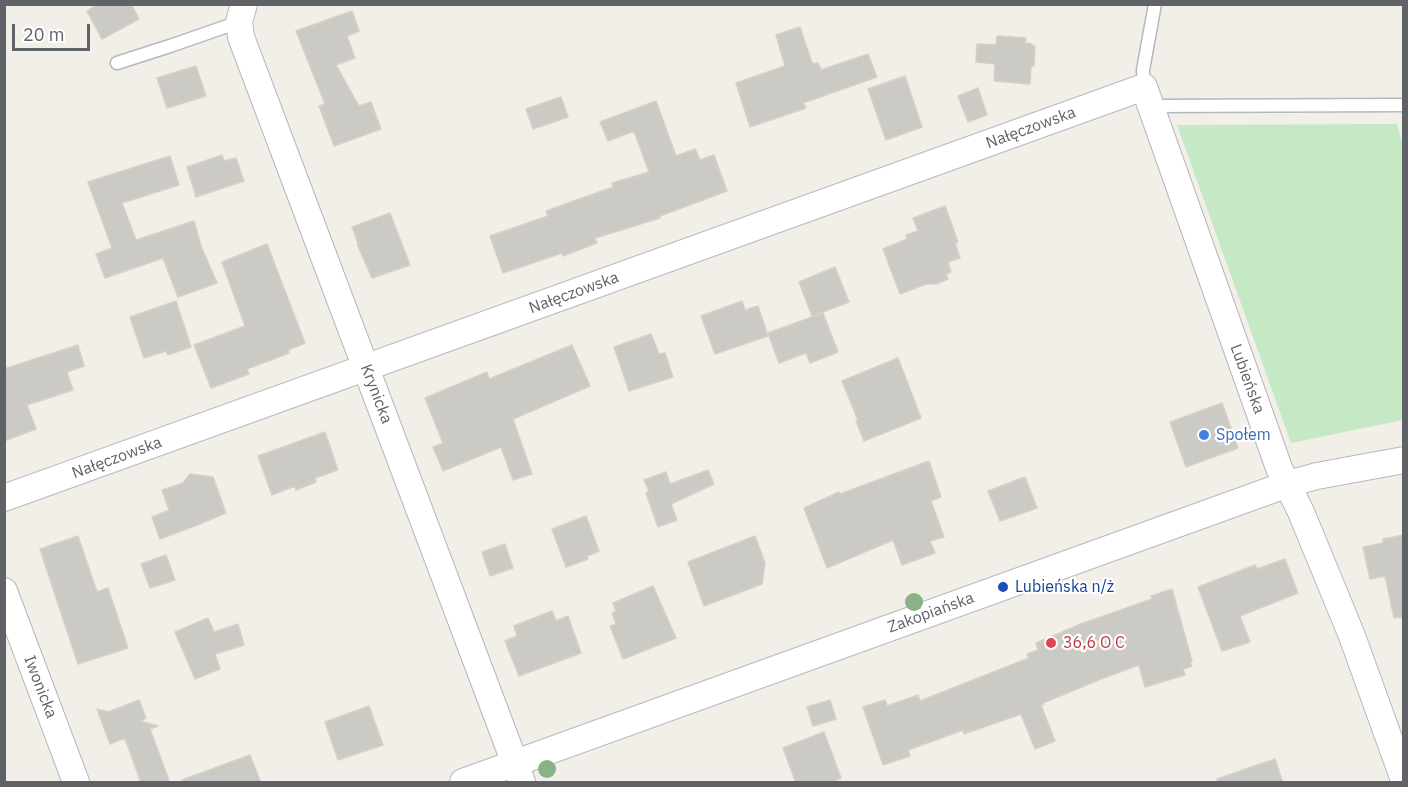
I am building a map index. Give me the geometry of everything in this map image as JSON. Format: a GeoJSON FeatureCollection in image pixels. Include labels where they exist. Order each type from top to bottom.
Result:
{"type":"FeatureCollection","features":[{"type":"Feature","properties":{"kind":"street","name":"Krynicka"},"geometry":{"type":"LineString","coordinates":[[242,13],[241,37],[518,773]]}},
{"type":"Feature","properties":{"kind":"street","name":"Nałęczowska"},"geometry":{"type":"LineString","coordinates":[[4,498],[366,368],[1147,97]]}},
{"type":"Feature","properties":{"kind":"street","name":"Lubieńska"},"geometry":{"type":"LineString","coordinates":[[1147,97],[1279,468],[1301,512],[1352,636],[1404,780]]}},
{"type":"Feature","properties":{"kind":"street","name":"Zakopiańska"},"geometry":{"type":"LineString","coordinates":[[462,783],[518,773],[1288,484],[1317,476],[1404,460]]}},
{"type":"Feature","properties":{"kind":"street","name":"Iwonicka"},"geometry":{"type":"LineString","coordinates":[[4,591],[76,783]]}},
{"type":"Feature","properties":{"kind":"lane","name":"Lubieńska"},"geometry":{"type":"LineString","coordinates":[[1147,97],[1143,70],[1155,4]]}},
{"type":"Feature","properties":{"kind":"lane"},"geometry":{"type":"LineString","coordinates":[[117,63],[170,46],[242,13]]}},
{"type":"Feature","properties":{"kind":"lane"},"geometry":{"type":"LineString","coordinates":[[1147,97],[1404,105]]}},
{"type":"Feature","properties":{"kind":"green space"},"geometry":{"type":"Polygon","coordinates":[[[1397,124],[1404,150],[1403,420],[1291,443],[1177,125],[1397,124]]]}},
{"type":"Feature","properties":{"kind":"building"},"geometry":{"type":"Polygon","coordinates":[[[99,4],[131,4],[139,19],[102,39],[87,11],[99,4]]]}},
{"type":"Feature","properties":{"kind":"building"},"geometry":{"type":"Polygon","coordinates":[[[352,11],[359,31],[347,36],[355,58],[336,65],[359,106],[371,102],[381,129],[334,146],[319,106],[325,104],[296,31],[352,11]]]}},
{"type":"Feature","properties":{"kind":"building"},"geometry":{"type":"Polygon","coordinates":[[[800,27],[811,60],[813,64],[818,63],[821,70],[868,54],[877,77],[803,103],[806,108],[750,127],[736,83],[785,66],[776,35],[800,27]]]}},
{"type":"Feature","properties":{"kind":"building"},"geometry":{"type":"Polygon","coordinates":[[[997,36],[1026,38],[1025,43],[1035,46],[1030,84],[994,81],[995,64],[976,62],[977,44],[996,45],[997,36]]]}},
{"type":"Feature","properties":{"kind":"building"},"geometry":{"type":"Polygon","coordinates":[[[196,66],[206,96],[167,108],[157,78],[196,66]]]}},
{"type":"Feature","properties":{"kind":"building"},"geometry":{"type":"Polygon","coordinates":[[[905,76],[922,127],[886,140],[868,89],[905,76]]]}},
{"type":"Feature","properties":{"kind":"building"},"geometry":{"type":"Polygon","coordinates":[[[978,88],[987,115],[968,122],[958,96],[978,88]]]}},
{"type":"Feature","properties":{"kind":"building"},"geometry":{"type":"Polygon","coordinates":[[[561,97],[568,117],[533,129],[526,109],[561,97]]]}},
{"type":"Feature","properties":{"kind":"building"},"geometry":{"type":"Polygon","coordinates":[[[656,101],[676,156],[695,149],[700,160],[714,155],[727,191],[660,216],[660,218],[595,238],[597,243],[563,256],[562,253],[503,273],[490,236],[548,216],[546,211],[613,187],[612,183],[649,172],[634,131],[608,141],[600,122],[656,101]]]}},
{"type":"Feature","properties":{"kind":"building"},"geometry":{"type":"Polygon","coordinates":[[[222,155],[224,161],[236,158],[244,181],[196,197],[187,167],[222,155]]]}},
{"type":"Feature","properties":{"kind":"building"},"geometry":{"type":"Polygon","coordinates":[[[170,156],[179,185],[122,203],[136,240],[194,221],[201,246],[217,283],[178,297],[163,258],[105,278],[96,254],[112,248],[88,182],[170,156]]]}},
{"type":"Feature","properties":{"kind":"building"},"geometry":{"type":"Polygon","coordinates":[[[945,206],[958,242],[955,243],[960,258],[948,262],[951,272],[946,274],[948,279],[900,294],[883,249],[907,239],[906,235],[918,231],[913,218],[945,206]]]}},
{"type":"Feature","properties":{"kind":"building"},"geometry":{"type":"Polygon","coordinates":[[[390,213],[410,265],[372,278],[352,227],[390,213]]]}},
{"type":"Feature","properties":{"kind":"building"},"geometry":{"type":"Polygon","coordinates":[[[267,244],[305,343],[288,350],[289,353],[247,369],[249,374],[211,388],[194,345],[245,326],[222,262],[267,244]]]}},
{"type":"Feature","properties":{"kind":"building"},"geometry":{"type":"Polygon","coordinates":[[[835,267],[849,302],[812,316],[799,282],[835,267]]]}},
{"type":"Feature","properties":{"kind":"building"},"geometry":{"type":"Polygon","coordinates":[[[176,301],[191,347],[168,355],[166,351],[144,358],[130,317],[176,301]]]}},
{"type":"Feature","properties":{"kind":"building"},"geometry":{"type":"Polygon","coordinates":[[[742,301],[745,310],[758,306],[768,336],[715,354],[701,316],[742,301]]]}},
{"type":"Feature","properties":{"kind":"building"},"geometry":{"type":"Polygon","coordinates":[[[823,313],[838,352],[810,363],[806,353],[779,363],[768,333],[823,313]]]}},
{"type":"Feature","properties":{"kind":"building"},"geometry":{"type":"Polygon","coordinates":[[[651,334],[659,354],[665,353],[673,377],[629,391],[614,347],[651,334]]]}},
{"type":"Feature","properties":{"kind":"building"},"geometry":{"type":"Polygon","coordinates":[[[78,345],[84,366],[67,372],[73,390],[27,405],[36,429],[4,441],[4,369],[78,345]]]}},
{"type":"Feature","properties":{"kind":"building"},"geometry":{"type":"Polygon","coordinates":[[[572,345],[590,386],[513,419],[532,474],[513,480],[501,447],[443,471],[433,447],[443,443],[425,398],[487,372],[489,379],[572,345]]]}},
{"type":"Feature","properties":{"kind":"building"},"geometry":{"type":"Polygon","coordinates":[[[898,358],[921,418],[864,441],[842,381],[898,358]]]}},
{"type":"Feature","properties":{"kind":"building","name":"Społem"},"geometry":{"type":"Polygon","coordinates":[[[1222,403],[1238,448],[1186,467],[1170,422],[1222,403]]]}},
{"type":"Feature","properties":{"kind":"building"},"geometry":{"type":"Polygon","coordinates":[[[325,432],[338,470],[315,478],[316,482],[296,490],[295,486],[272,495],[258,456],[325,432]]]}},
{"type":"Feature","properties":{"kind":"building"},"geometry":{"type":"Polygon","coordinates":[[[929,461],[941,497],[931,501],[944,537],[930,541],[935,553],[902,565],[893,540],[827,568],[804,508],[839,492],[840,494],[929,461]]]}},
{"type":"Feature","properties":{"kind":"building"},"geometry":{"type":"Polygon","coordinates":[[[708,470],[714,484],[671,504],[677,520],[658,527],[644,480],[666,472],[670,484],[708,470]]]}},
{"type":"Feature","properties":{"kind":"building"},"geometry":{"type":"Polygon","coordinates":[[[190,474],[213,477],[226,513],[160,539],[152,517],[169,510],[162,490],[183,483],[190,474]]]}},
{"type":"Feature","properties":{"kind":"building"},"geometry":{"type":"Polygon","coordinates":[[[1025,477],[1037,508],[1000,521],[988,491],[1025,477]]]}},
{"type":"Feature","properties":{"kind":"building"},"geometry":{"type":"Polygon","coordinates":[[[586,516],[599,551],[587,556],[588,559],[566,567],[552,529],[586,516]]]}},
{"type":"Feature","properties":{"kind":"building"},"geometry":{"type":"Polygon","coordinates":[[[1404,535],[1404,617],[1394,618],[1385,576],[1370,579],[1363,547],[1383,543],[1383,539],[1404,535]]]}},
{"type":"Feature","properties":{"kind":"building"},"geometry":{"type":"Polygon","coordinates":[[[78,536],[97,592],[108,588],[128,648],[78,664],[40,549],[78,536]]]}},
{"type":"Feature","properties":{"kind":"building"},"geometry":{"type":"Polygon","coordinates":[[[755,536],[765,563],[762,584],[704,606],[688,562],[755,536]]]}},
{"type":"Feature","properties":{"kind":"building"},"geometry":{"type":"Polygon","coordinates":[[[505,544],[513,568],[490,576],[482,552],[505,544]]]}},
{"type":"Feature","properties":{"kind":"building"},"geometry":{"type":"Polygon","coordinates":[[[166,555],[175,580],[150,588],[141,564],[166,555]]]}},
{"type":"Feature","properties":{"kind":"building"},"geometry":{"type":"Polygon","coordinates":[[[1285,559],[1298,593],[1240,616],[1250,642],[1222,651],[1198,587],[1255,565],[1257,569],[1285,559]]]}},
{"type":"Feature","properties":{"kind":"building"},"geometry":{"type":"Polygon","coordinates":[[[653,586],[676,638],[623,659],[610,626],[616,624],[612,613],[616,611],[613,603],[653,586]]]}},
{"type":"Feature","properties":{"kind":"building"},"geometry":{"type":"Polygon","coordinates":[[[1172,589],[1192,661],[1190,662],[1192,666],[1183,669],[1185,675],[1145,687],[1139,665],[1043,703],[1041,705],[1055,741],[1035,749],[1021,714],[964,734],[963,730],[908,750],[910,756],[883,765],[863,707],[885,700],[887,706],[918,695],[920,701],[1029,658],[1027,654],[1038,650],[1036,643],[1081,624],[1152,599],[1151,596],[1172,589]]]}},
{"type":"Feature","properties":{"kind":"building"},"geometry":{"type":"Polygon","coordinates":[[[552,611],[556,621],[568,616],[581,653],[519,676],[505,641],[517,636],[514,626],[552,611]]]}},
{"type":"Feature","properties":{"kind":"building"},"geometry":{"type":"Polygon","coordinates":[[[208,618],[214,632],[238,624],[244,645],[215,654],[220,669],[195,679],[175,632],[208,618]]]}},
{"type":"Feature","properties":{"kind":"building"},"geometry":{"type":"Polygon","coordinates":[[[139,700],[146,718],[140,721],[158,726],[150,729],[170,783],[141,783],[125,738],[110,744],[97,709],[108,712],[139,700]]]}},
{"type":"Feature","properties":{"kind":"building"},"geometry":{"type":"Polygon","coordinates":[[[830,700],[836,719],[813,726],[807,707],[830,700]]]}},
{"type":"Feature","properties":{"kind":"building"},"geometry":{"type":"Polygon","coordinates":[[[369,706],[383,745],[338,760],[325,722],[369,706]]]}},
{"type":"Feature","properties":{"kind":"building"},"geometry":{"type":"Polygon","coordinates":[[[824,732],[841,778],[829,783],[796,783],[783,748],[824,732]]]}},
{"type":"Feature","properties":{"kind":"building"},"geometry":{"type":"Polygon","coordinates":[[[250,755],[261,783],[183,783],[182,780],[250,755]]]}},
{"type":"Feature","properties":{"kind":"building"},"geometry":{"type":"Polygon","coordinates":[[[1275,759],[1283,783],[1218,783],[1217,779],[1275,759]]]}},
{"type":"Feature","properties":{"kind":"place","name":"Społem"},"geometry":{"type":"Point","coordinates":[1204,435]}},
{"type":"Feature","properties":{"kind":"place","name":"Lubieńska n/ż"},"geometry":{"type":"Point","coordinates":[1003,587]}},
{"type":"Feature","properties":{"kind":"place","name":"36,6 O C"},"geometry":{"type":"Point","coordinates":[1051,643]}}]}
